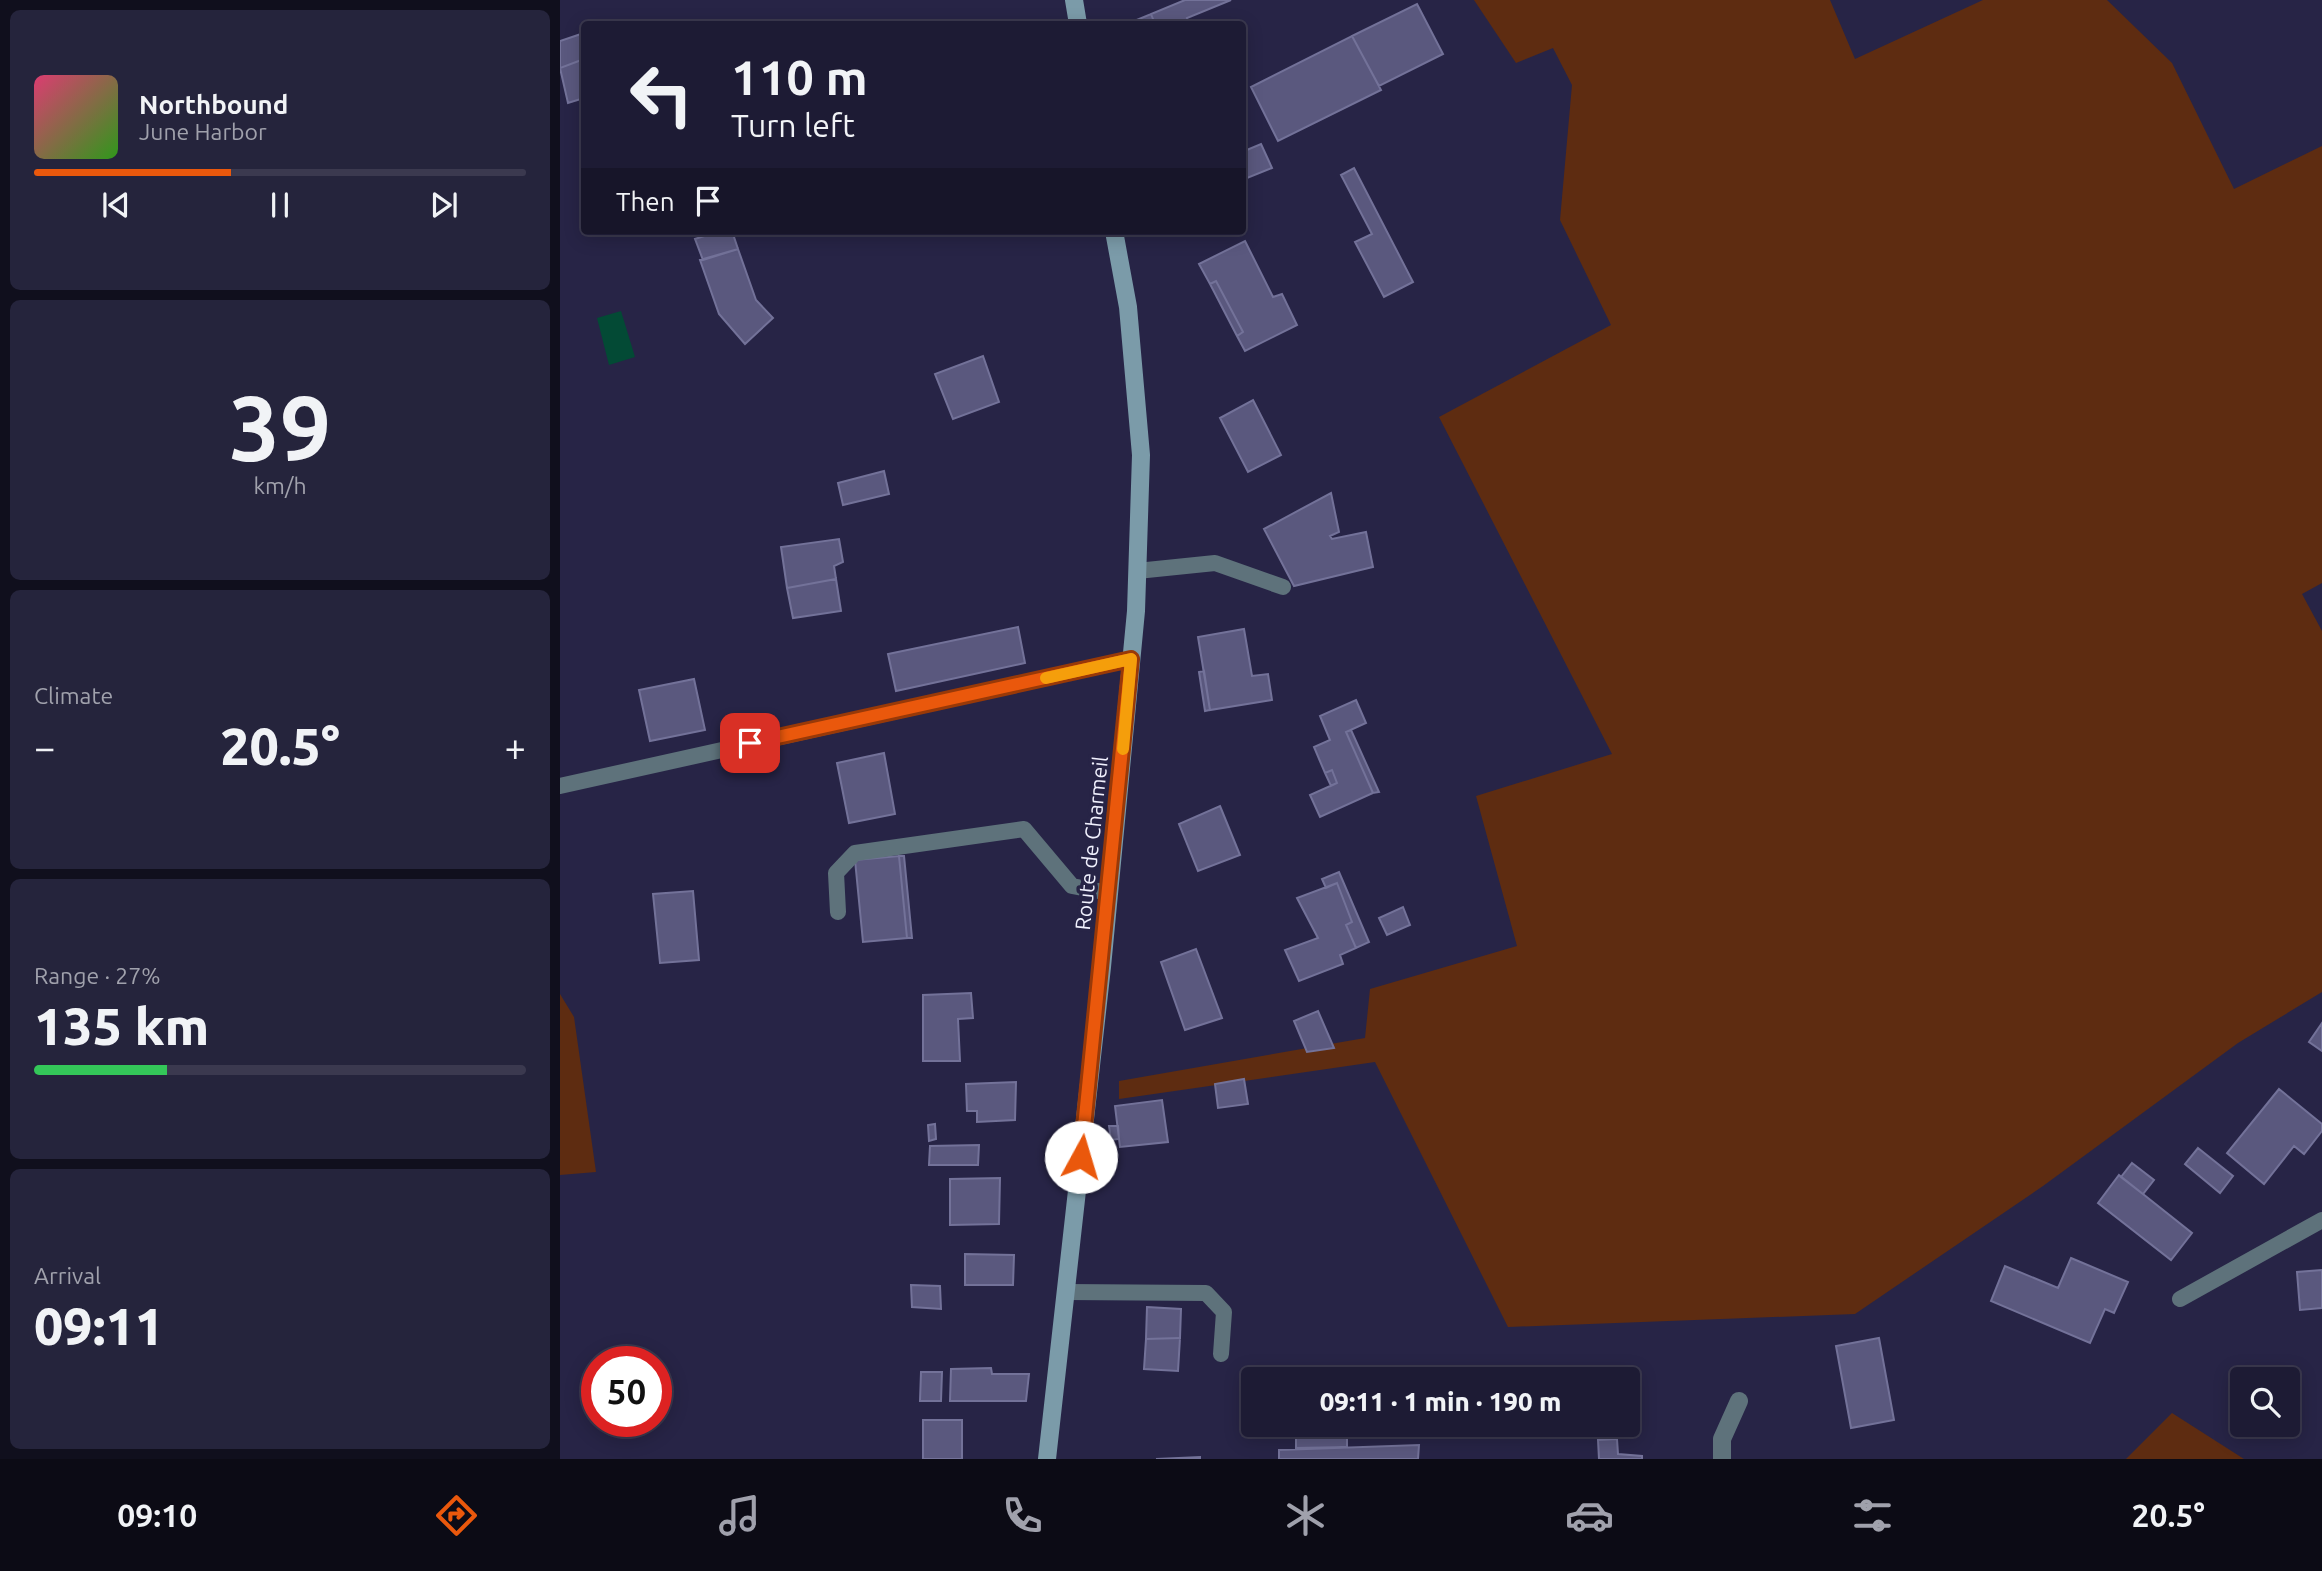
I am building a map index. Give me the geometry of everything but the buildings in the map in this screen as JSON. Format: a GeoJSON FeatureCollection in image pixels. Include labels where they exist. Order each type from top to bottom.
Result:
{"type":"FeatureCollection","features":[{"type":"Feature","properties":{"kind":"main road"},"geometry":{"type":"LineString","coordinates":[[1074,0],[1078,21]]}},
{"type":"Feature","properties":{"kind":"main road","name":"Route de Charmeil"},"geometry":{"type":"LineString","coordinates":[[1047,1459],[1109,893],[1137,571],[1141,455],[1128,307],[1115,235]]}},
{"type":"Feature","properties":{"kind":"street"},"geometry":{"type":"LineString","coordinates":[[1722,1459],[1722,1439],[1739,1401]]}},
{"type":"Feature","properties":{"kind":"lane"},"geometry":{"type":"LineString","coordinates":[[1137,571],[1215,563],[1283,587]]}},
{"type":"Feature","properties":{"kind":"lane"},"geometry":{"type":"LineString","coordinates":[[560,786],[1131,659]]}},
{"type":"Feature","properties":{"kind":"lane"},"geometry":{"type":"LineString","coordinates":[[838,912],[836,873],[855,853],[1024,829],[1072,886],[1109,893]]}},
{"type":"Feature","properties":{"kind":"lane"},"geometry":{"type":"LineString","coordinates":[[2180,1299],[2322,1220]]}},
{"type":"Feature","properties":{"kind":"lane"},"geometry":{"type":"LineString","coordinates":[[1066,1292],[1206,1293],[1224,1312],[1221,1354]]}},
{"type":"Feature","properties":{"kind":"shaded area"},"geometry":{"type":"Polygon","coordinates":[[[1474,0],[1830,0],[1855,59],[1983,0],[2107,0],[2172,63],[2234,189],[2322,146],[2322,583],[2302,594],[2322,631],[2322,992],[2238,1043],[2043,1186],[1855,1314],[1508,1327],[1375,1062],[1119,1099],[1119,1081],[1365,1038],[1370,989],[1517,946],[1476,796],[1612,754],[1439,417],[1611,325],[1560,220],[1572,85],[1553,48],[1516,63],[1474,0]]]}},
{"type":"Feature","properties":{"kind":"shaded area"},"geometry":{"type":"Polygon","coordinates":[[[621,311],[635,357],[609,365],[597,318],[621,311]]]}},
{"type":"Feature","properties":{"kind":"shaded area"},"geometry":{"type":"Polygon","coordinates":[[[560,994],[574,1017],[596,1172],[560,1175],[560,994]]]}},
{"type":"Feature","properties":{"kind":"shaded area"},"geometry":{"type":"Polygon","coordinates":[[[2172,1413],[2244,1459],[2126,1459],[2172,1413]]]}},
{"type":"Feature","properties":{"kind":"slow traffic"},"geometry":{"type":"LineString","coordinates":[[1046,678],[1131,659],[1123,749]]}},
{"type":"Feature","properties":{"kind":"route"},"geometry":{"type":"LineString","coordinates":[[750,743],[1131,659],[1081,1157]]}}]}
